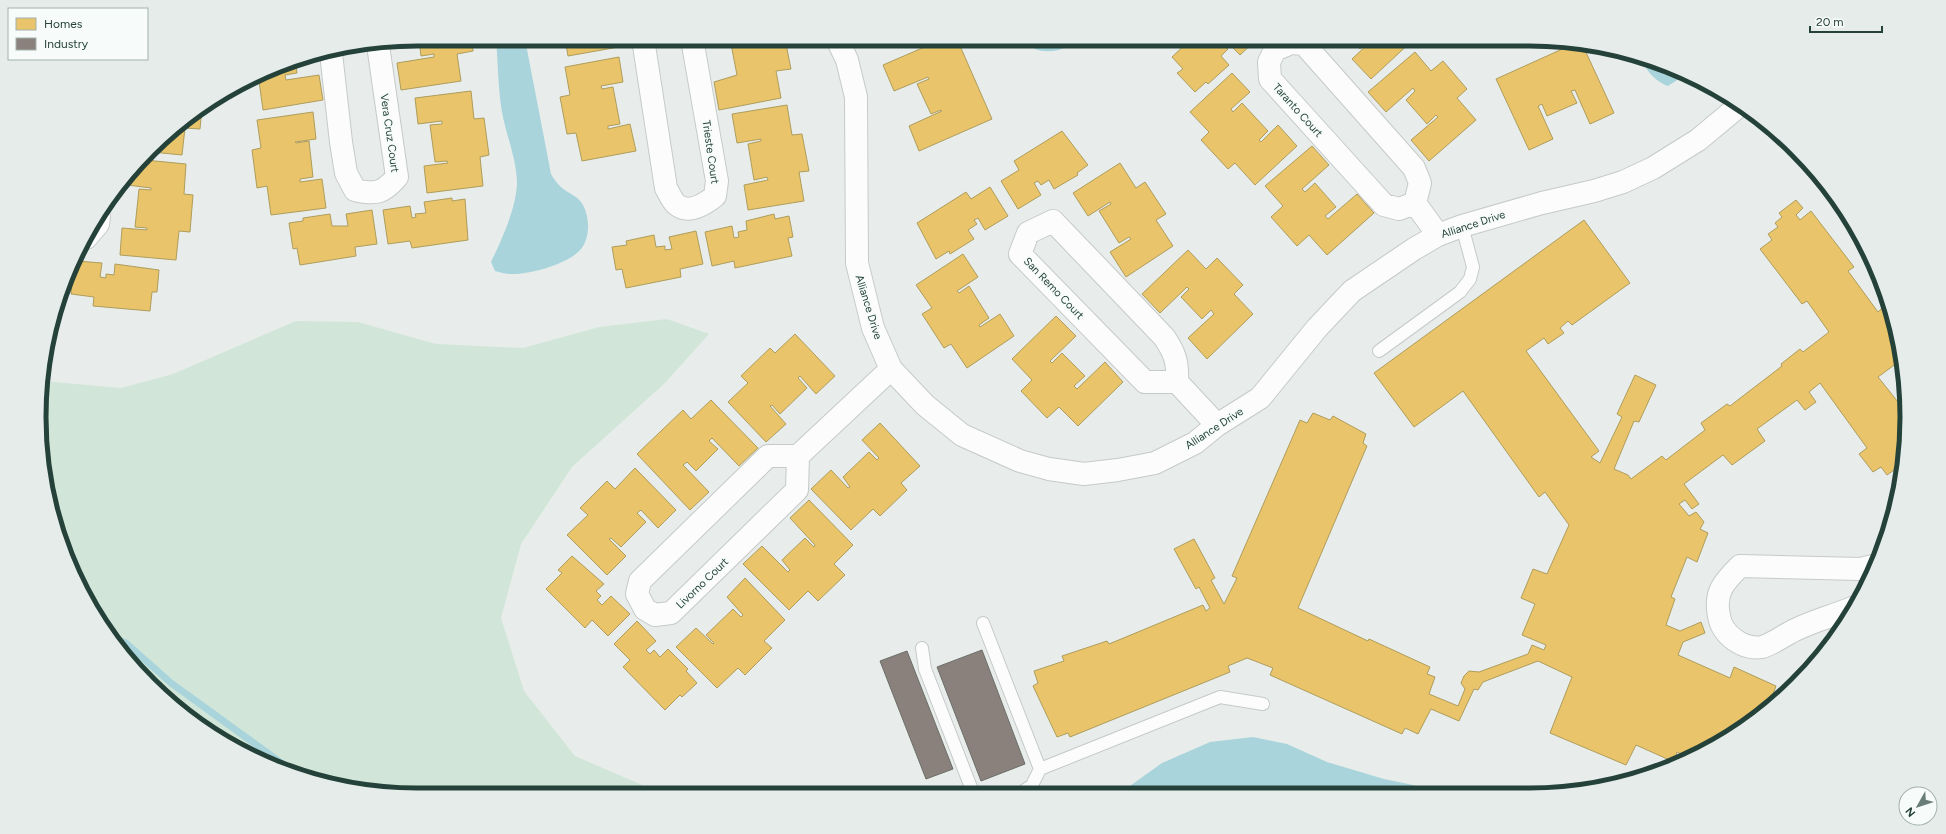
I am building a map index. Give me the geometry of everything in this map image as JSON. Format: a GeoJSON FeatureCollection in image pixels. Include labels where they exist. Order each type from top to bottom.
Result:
{"type":"FeatureCollection","features":[{"type":"Feature","properties":{"kind":"street","name":"Trieste Court"},"geometry":{"type":"LineString","coordinates":[[643,46],[666,188],[677,205],[691,209],[705,204],[715,196],[717,181],[693,46]]}},
{"type":"Feature","properties":{"kind":"street","name":"Alliance Drive"},"geometry":{"type":"LineString","coordinates":[[841,46],[848,60],[856,97],[857,263],[873,328],[891,368],[925,405],[962,435],[1020,461],[1049,469],[1084,474],[1118,470],[1154,463],[1196,443],[1217,425],[1260,398],[1317,328],[1352,291],[1401,257],[1438,235],[1462,226],[1542,203],[1594,191],[1623,182],[1652,168],[1698,140],[1735,109]]}},
{"type":"Feature","properties":{"kind":"street","name":"Taranto Court"},"geometry":{"type":"LineString","coordinates":[[1284,46],[1275,50],[1269,62],[1270,78],[1384,205],[1399,209],[1415,202],[1420,183],[1414,168],[1306,46]]}},
{"type":"Feature","properties":{"kind":"street","name":"Vera Cruz Court"},"geometry":{"type":"LineString","coordinates":[[331,56],[340,142],[346,173],[355,190],[372,194],[388,188],[397,177],[378,48]]}},
{"type":"Feature","properties":{"kind":"street"},"geometry":{"type":"LineString","coordinates":[[1415,202],[1438,235]]}},
{"type":"Feature","properties":{"kind":"street","name":"San Remo Court"},"geometry":{"type":"LineString","coordinates":[[1053,221],[1164,337],[1173,350],[1178,367],[1177,382],[1145,382],[1020,254],[1028,233],[1053,221]]}},
{"type":"Feature","properties":{"kind":"street"},"geometry":{"type":"LineString","coordinates":[[798,456],[891,368]]}},
{"type":"Feature","properties":{"kind":"street"},"geometry":{"type":"LineString","coordinates":[[1177,382],[1217,425]]}},
{"type":"Feature","properties":{"kind":"street","name":"Livorno Court"},"geometry":{"type":"LineString","coordinates":[[768,456],[798,456],[797,490],[671,613],[655,615],[645,609],[637,594],[640,581],[768,456]]}},
{"type":"Feature","properties":{"kind":"street"},"geometry":{"type":"LineString","coordinates":[[1844,611],[1796,630],[1762,647],[1745,645],[1729,636],[1719,618],[1718,597],[1725,581],[1740,566],[1860,569],[1868,567]]}},
{"type":"Feature","properties":{"kind":"lane"},"geometry":{"type":"LineString","coordinates":[[1379,351],[1460,292],[1470,279],[1473,267],[1462,226]]}},
{"type":"Feature","properties":{"kind":"lane"},"geometry":{"type":"LineString","coordinates":[[984,623],[1040,769]]}},
{"type":"Feature","properties":{"kind":"lane"},"geometry":{"type":"LineString","coordinates":[[922,648],[925,669],[971,788]]}},
{"type":"Feature","properties":{"kind":"lane"},"geometry":{"type":"LineString","coordinates":[[1027,788],[1032,784],[1040,769],[1220,697],[1263,704]]}},
{"type":"Feature","properties":{"kind":"green space"},"geometry":{"type":"Polygon","coordinates":[[[667,319],[709,334],[665,383],[572,467],[521,544],[501,618],[524,691],[575,756],[649,788],[393,787],[345,781],[275,760],[231,738],[191,711],[172,696],[138,662],[123,643],[109,623],[84,581],[66,536],[53,489],[47,441],[46,417],[48,381],[121,388],[173,374],[296,321],[358,322],[436,344],[523,348],[599,327],[667,319]]]}},
{"type":"Feature","properties":{"kind":"water"},"geometry":{"type":"Polygon","coordinates":[[[496,46],[526,46],[551,174],[564,190],[580,201],[585,210],[588,222],[586,239],[581,249],[568,259],[558,264],[527,273],[508,274],[495,271],[491,262],[512,212],[517,181],[515,163],[502,112],[496,46]]]}},
{"type":"Feature","properties":{"kind":"water"},"geometry":{"type":"Polygon","coordinates":[[[1030,46],[1070,46],[1054,51],[1041,51],[1030,46]]]}},
{"type":"Feature","properties":{"kind":"water"},"geometry":{"type":"Polygon","coordinates":[[[1644,65],[1680,78],[1668,86],[1651,75],[1644,65]]]}},
{"type":"Feature","properties":{"kind":"water"},"geometry":{"type":"Polygon","coordinates":[[[1253,737],[1287,744],[1327,762],[1384,779],[1428,788],[1127,788],[1162,763],[1210,742],[1253,737]]]}},
{"type":"Feature","properties":{"kind":"building: Homes"},"geometry":{"type":"Polygon","coordinates":[[[420,46],[473,46],[473,51],[457,54],[461,81],[401,90],[397,63],[434,57],[434,54],[421,56],[420,46]]]}},
{"type":"Feature","properties":{"kind":"building: Homes"},"geometry":{"type":"Polygon","coordinates":[[[566,46],[624,46],[568,56],[566,46]]]}},
{"type":"Feature","properties":{"kind":"building: Homes"},"geometry":{"type":"Polygon","coordinates":[[[731,46],[786,46],[791,69],[776,71],[781,98],[719,110],[714,82],[737,75],[731,46]]]}},
{"type":"Feature","properties":{"kind":"building: Homes"},"geometry":{"type":"Polygon","coordinates":[[[927,46],[960,46],[992,119],[919,151],[909,126],[942,111],[941,110],[931,114],[917,84],[929,79],[928,77],[894,91],[883,65],[927,46]]]}},
{"type":"Feature","properties":{"kind":"building: Homes"},"geometry":{"type":"Polygon","coordinates":[[[1184,46],[1226,46],[1225,47],[1228,49],[1221,56],[1229,65],[1208,84],[1206,82],[1195,92],[1177,73],[1183,69],[1172,57],[1184,46]]]}},
{"type":"Feature","properties":{"kind":"building: Homes"},"geometry":{"type":"Polygon","coordinates":[[[1231,46],[1250,46],[1240,55],[1231,46]]]}},
{"type":"Feature","properties":{"kind":"building: Homes"},"geometry":{"type":"Polygon","coordinates":[[[1366,46],[1406,46],[1371,79],[1352,59],[1366,46]]]}},
{"type":"Feature","properties":{"kind":"building: Homes"},"geometry":{"type":"Polygon","coordinates":[[[1565,48],[1585,50],[1614,113],[1590,124],[1575,90],[1571,91],[1577,103],[1547,116],[1542,104],[1538,106],[1553,139],[1529,150],[1496,79],[1565,48]]]}},
{"type":"Feature","properties":{"kind":"building: Homes"},"geometry":{"type":"Polygon","coordinates":[[[1415,52],[1431,71],[1443,61],[1467,89],[1457,98],[1476,120],[1429,161],[1411,140],[1438,117],[1436,115],[1427,124],[1406,100],[1415,91],[1413,88],[1386,112],[1368,92],[1415,52]]]}},
{"type":"Feature","properties":{"kind":"building: Homes"},"geometry":{"type":"Polygon","coordinates":[[[619,57],[623,82],[601,86],[602,89],[613,87],[620,124],[608,126],[608,129],[630,124],[636,151],[582,161],[576,133],[567,134],[560,97],[570,95],[565,67],[619,57]]]}},
{"type":"Feature","properties":{"kind":"building: Homes"},"geometry":{"type":"Polygon","coordinates":[[[296,67],[297,73],[285,75],[286,80],[319,75],[323,100],[263,110],[259,81],[296,67]]]}},
{"type":"Feature","properties":{"kind":"building: Homes"},"geometry":{"type":"Polygon","coordinates":[[[1232,73],[1250,92],[1231,109],[1233,112],[1242,103],[1268,131],[1259,140],[1261,142],[1278,125],[1297,146],[1255,185],[1235,163],[1228,169],[1201,140],[1209,132],[1190,112],[1232,73]]]}},
{"type":"Feature","properties":{"kind":"building: Homes"},"geometry":{"type":"Polygon","coordinates":[[[471,91],[474,119],[484,118],[489,155],[480,157],[483,186],[427,193],[424,166],[448,163],[447,161],[435,162],[430,125],[442,124],[442,121],[418,124],[415,98],[471,91]]]}},
{"type":"Feature","properties":{"kind":"building: Homes"},"geometry":{"type":"Polygon","coordinates":[[[787,105],[792,135],[802,134],[809,171],[799,172],[804,201],[748,210],[744,185],[768,180],[767,177],[754,180],[748,144],[761,141],[761,139],[737,143],[732,114],[787,105]]]}},
{"type":"Feature","properties":{"kind":"building: Homes"},"geometry":{"type":"Polygon","coordinates":[[[313,112],[316,139],[295,142],[309,141],[313,177],[300,179],[300,182],[322,179],[326,208],[271,215],[267,186],[257,188],[252,150],[261,148],[257,120],[313,112]]]}},
{"type":"Feature","properties":{"kind":"building: Homes"},"geometry":{"type":"Polygon","coordinates":[[[201,116],[200,129],[185,128],[182,155],[157,153],[172,138],[191,123],[201,116]]]}},
{"type":"Feature","properties":{"kind":"building: Homes"},"geometry":{"type":"Polygon","coordinates":[[[1062,131],[1088,165],[1077,173],[1078,175],[1054,189],[1049,180],[1041,185],[1038,181],[1034,183],[1041,195],[1018,209],[1001,181],[1019,170],[1014,161],[1062,131]]]}},
{"type":"Feature","properties":{"kind":"building: Homes"},"geometry":{"type":"Polygon","coordinates":[[[1312,146],[1329,165],[1302,189],[1305,192],[1315,183],[1336,207],[1325,216],[1328,219],[1357,194],[1374,213],[1327,255],[1309,235],[1297,246],[1271,217],[1283,206],[1265,186],[1312,146]]]}},
{"type":"Feature","properties":{"kind":"building: Homes"},"geometry":{"type":"Polygon","coordinates":[[[150,160],[186,164],[184,194],[193,195],[190,232],[179,231],[176,260],[120,255],[122,228],[147,230],[147,228],[135,227],[139,189],[151,190],[151,188],[128,185],[150,160]]]}},
{"type":"Feature","properties":{"kind":"building: Homes"},"geometry":{"type":"Polygon","coordinates":[[[1120,163],[1136,188],[1145,182],[1166,214],[1156,220],[1173,246],[1126,277],[1110,252],[1131,239],[1129,237],[1119,243],[1099,211],[1111,204],[1110,202],[1088,216],[1073,193],[1120,163]]]}},
{"type":"Feature","properties":{"kind":"building: Homes"},"geometry":{"type":"Polygon","coordinates":[[[990,187],[1008,216],[985,230],[978,218],[974,220],[977,224],[968,230],[974,239],[950,254],[949,251],[936,259],[917,223],[966,192],[971,199],[990,187]]]}},
{"type":"Feature","properties":{"kind":"building: Homes"},"geometry":{"type":"Polygon","coordinates":[[[452,198],[452,201],[465,199],[468,240],[412,248],[410,241],[388,244],[383,210],[410,206],[412,218],[416,217],[415,214],[426,213],[424,202],[452,198]]]}},
{"type":"Feature","properties":{"kind":"building: Homes"},"geometry":{"type":"Polygon","coordinates":[[[1796,200],[1803,208],[1796,215],[1800,220],[1811,211],[1854,267],[1848,271],[1878,312],[1882,308],[1884,310],[1896,364],[1878,377],[1899,404],[1899,441],[1896,468],[1887,475],[1881,467],[1873,472],[1859,454],[1867,448],[1820,383],[1809,392],[1816,402],[1805,410],[1797,400],[1757,429],[1765,441],[1732,465],[1723,455],[1684,484],[1699,504],[1692,509],[1685,500],[1679,504],[1689,516],[1696,512],[1704,522],[1700,529],[1708,533],[1697,562],[1687,557],[1671,597],[1675,599],[1666,625],[1680,631],[1701,622],[1705,633],[1683,642],[1678,655],[1730,678],[1734,667],[1776,686],[1772,697],[1755,711],[1735,725],[1693,750],[1683,755],[1677,752],[1675,758],[1670,760],[1636,745],[1626,765],[1550,733],[1572,677],[1538,661],[1483,682],[1478,690],[1474,689],[1459,721],[1431,709],[1418,734],[1405,728],[1402,734],[1270,675],[1273,668],[1247,658],[1228,666],[1230,672],[1070,737],[1068,733],[1057,737],[1033,686],[1038,683],[1034,671],[1064,661],[1062,656],[1107,641],[1109,644],[1203,605],[1206,611],[1210,608],[1199,587],[1196,589],[1174,549],[1194,539],[1215,578],[1211,580],[1224,604],[1237,578],[1232,576],[1300,420],[1307,423],[1313,413],[1330,420],[1333,416],[1366,434],[1363,443],[1367,446],[1298,608],[1368,641],[1369,639],[1430,667],[1427,674],[1435,677],[1429,694],[1458,706],[1465,689],[1461,683],[1464,676],[1469,671],[1479,672],[1528,654],[1532,645],[1544,650],[1546,645],[1522,635],[1535,604],[1521,598],[1533,569],[1547,574],[1569,525],[1545,492],[1539,497],[1463,391],[1414,427],[1374,373],[1584,220],[1630,283],[1572,325],[1568,321],[1560,328],[1564,333],[1548,344],[1544,338],[1526,351],[1599,451],[1591,457],[1600,463],[1622,417],[1617,414],[1635,375],[1656,385],[1639,422],[1634,421],[1614,469],[1628,475],[1631,479],[1662,456],[1666,460],[1705,430],[1701,423],[1727,404],[1730,406],[1782,366],[1781,364],[1800,349],[1803,352],[1829,332],[1807,301],[1802,304],[1760,249],[1772,240],[1768,234],[1778,227],[1775,223],[1782,217],[1779,213],[1796,200]]]}},
{"type":"Feature","properties":{"kind":"building: Homes"},"geometry":{"type":"Polygon","coordinates":[[[372,210],[377,244],[355,247],[356,256],[300,265],[297,248],[293,249],[289,223],[303,221],[303,218],[330,214],[332,226],[348,226],[346,214],[372,210]]]}},
{"type":"Feature","properties":{"kind":"building: Homes"},"geometry":{"type":"Polygon","coordinates":[[[774,214],[775,219],[789,216],[793,237],[788,238],[792,256],[735,268],[734,261],[712,266],[705,232],[732,226],[734,238],[739,237],[738,232],[747,230],[746,221],[774,214]]]}},
{"type":"Feature","properties":{"kind":"building: Homes"},"geometry":{"type":"Polygon","coordinates":[[[696,231],[703,264],[680,269],[681,277],[626,288],[622,269],[616,270],[612,247],[627,245],[626,241],[654,235],[656,247],[665,246],[665,250],[672,249],[669,237],[696,231]]]}},
{"type":"Feature","properties":{"kind":"building: Homes"},"geometry":{"type":"Polygon","coordinates":[[[1188,250],[1206,269],[1217,258],[1243,285],[1234,294],[1253,314],[1207,359],[1188,338],[1214,314],[1211,310],[1202,319],[1181,297],[1189,289],[1187,287],[1160,313],[1142,294],[1188,250]]]}},
{"type":"Feature","properties":{"kind":"building: Homes"},"geometry":{"type":"Polygon","coordinates":[[[963,254],[978,277],[957,291],[959,293],[969,286],[989,318],[979,325],[980,327],[1000,314],[1014,336],[967,368],[951,344],[944,348],[922,314],[932,308],[916,285],[963,254]]]}},
{"type":"Feature","properties":{"kind":"building: Homes"},"geometry":{"type":"Polygon","coordinates":[[[80,261],[102,263],[100,277],[106,278],[106,274],[114,275],[115,264],[159,270],[157,292],[152,292],[150,311],[93,306],[94,297],[71,294],[72,280],[80,261]]]}},
{"type":"Feature","properties":{"kind":"building: Homes"},"geometry":{"type":"Polygon","coordinates":[[[1056,316],[1076,336],[1050,361],[1052,363],[1062,353],[1085,376],[1074,386],[1077,389],[1105,362],[1123,382],[1078,426],[1059,407],[1047,418],[1021,391],[1032,380],[1012,359],[1056,316]]]}},
{"type":"Feature","properties":{"kind":"building: Homes"},"geometry":{"type":"Polygon","coordinates":[[[795,334],[835,376],[816,394],[800,376],[798,378],[807,388],[780,414],[772,405],[770,406],[786,424],[766,442],[728,402],[748,383],[741,376],[770,348],[775,353],[795,334]]]}},
{"type":"Feature","properties":{"kind":"building: Homes"},"geometry":{"type":"Polygon","coordinates":[[[711,400],[758,448],[739,466],[712,438],[709,441],[718,449],[696,471],[687,462],[683,465],[709,492],[690,510],[637,454],[683,410],[691,419],[711,400]]]}},
{"type":"Feature","properties":{"kind":"building: Homes"},"geometry":{"type":"Polygon","coordinates":[[[880,423],[920,466],[901,483],[907,490],[880,516],[873,509],[851,530],[811,489],[831,470],[848,488],[850,487],[843,477],[869,452],[877,460],[879,458],[862,440],[880,423]]]}},
{"type":"Feature","properties":{"kind":"building: Homes"},"geometry":{"type":"Polygon","coordinates":[[[635,468],[676,510],[658,528],[641,510],[637,513],[646,522],[621,547],[611,538],[609,539],[626,556],[607,575],[567,535],[588,515],[580,508],[607,481],[615,489],[635,468]]]}},
{"type":"Feature","properties":{"kind":"building: Homes"},"geometry":{"type":"Polygon","coordinates":[[[809,500],[853,545],[834,564],[845,575],[818,601],[808,591],[789,610],[743,564],[762,546],[788,572],[790,570],[782,560],[805,538],[814,547],[815,545],[790,518],[809,500]]]}},
{"type":"Feature","properties":{"kind":"building: Homes"},"geometry":{"type":"Polygon","coordinates":[[[572,556],[604,584],[596,591],[601,596],[597,600],[602,605],[611,596],[630,614],[608,636],[592,620],[585,628],[546,589],[562,573],[558,570],[572,556]]]}},
{"type":"Feature","properties":{"kind":"building: Homes"},"geometry":{"type":"Polygon","coordinates":[[[745,578],[785,620],[764,641],[772,648],[745,675],[738,668],[717,688],[676,647],[696,628],[713,644],[714,643],[706,635],[733,609],[741,617],[743,615],[727,597],[745,578]]]}},
{"type":"Feature","properties":{"kind":"building: Homes"},"geometry":{"type":"Polygon","coordinates":[[[637,621],[656,641],[646,650],[650,654],[654,650],[660,657],[668,649],[688,669],[686,671],[697,683],[682,697],[680,695],[665,710],[623,667],[630,660],[614,644],[637,621]]]}},
{"type":"Feature","properties":{"kind":"building: Industry"},"geometry":{"type":"Polygon","coordinates":[[[982,650],[1025,764],[981,781],[937,667],[982,650]]]}},
{"type":"Feature","properties":{"kind":"building: Industry"},"geometry":{"type":"Polygon","coordinates":[[[907,651],[953,769],[926,779],[880,661],[907,651]]]}},
{"type":"Feature","properties":{"kind":"waterway"},"geometry":{"type":"LineString","coordinates":[[122,641],[126,643],[171,683],[279,762]]}}]}
